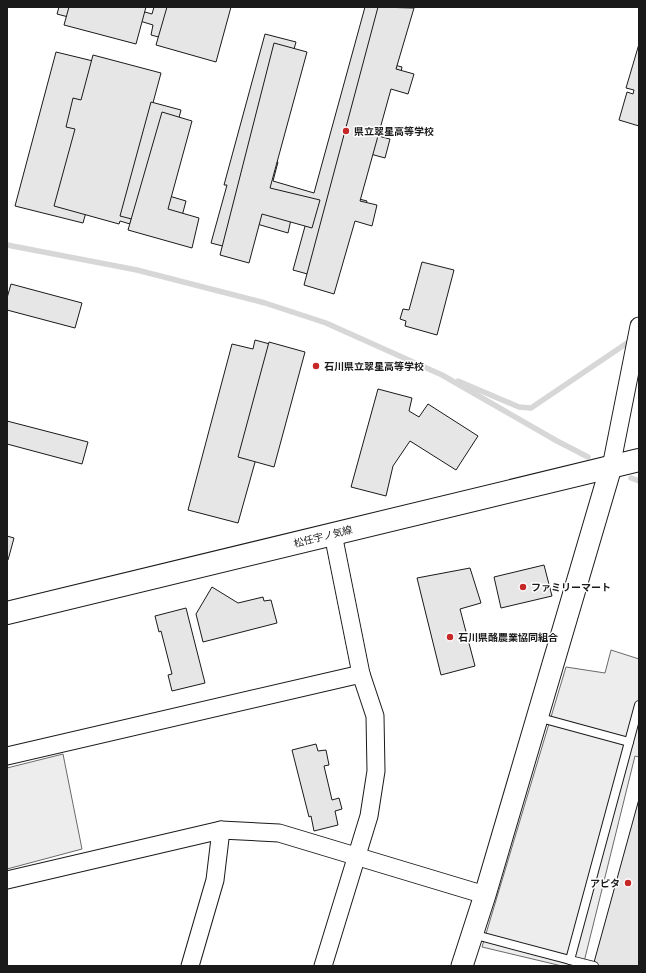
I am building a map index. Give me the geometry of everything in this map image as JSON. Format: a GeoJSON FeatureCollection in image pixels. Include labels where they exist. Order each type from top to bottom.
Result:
{"type":"FeatureCollection","features":[{"type":"Feature","properties":{"kind":"main road","name":"松任宇ノ気線"},"geometry":{"type":"LineString","coordinates":[[7,613],[639,460]]}},
{"type":"Feature","properties":{"kind":"street"},"geometry":{"type":"LineString","coordinates":[[462,966],[485,895],[610,467],[639,326]]}},
{"type":"Feature","properties":{"kind":"street"},"geometry":{"type":"LineString","coordinates":[[323,966],[369,816],[376,771],[375,716],[361,674],[333,534]]}},
{"type":"Feature","properties":{"kind":"street"},"geometry":{"type":"LineString","coordinates":[[7,756],[361,674]]}},
{"type":"Feature","properties":{"kind":"street"},"geometry":{"type":"LineString","coordinates":[[7,880],[221,830],[279,833],[485,895]]}},
{"type":"Feature","properties":{"kind":"street"},"geometry":{"type":"LineString","coordinates":[[190,966],[215,880],[221,830]]}},
{"type":"Feature","properties":{"kind":"lane"},"geometry":{"type":"LineString","coordinates":[[570,960],[639,704]]}},
{"type":"Feature","properties":{"kind":"lane"},"geometry":{"type":"LineString","coordinates":[[537,716],[629,742]]}},
{"type":"Feature","properties":{"kind":"lane"},"geometry":{"type":"LineString","coordinates":[[472,934],[594,966]]}},
{"type":"Feature","properties":{"kind":"shaded area"},"geometry":{"type":"Polygon","coordinates":[[[611,650],[639,659],[639,757],[635,756],[583,966],[562,966],[482,947],[566,667],[605,673],[611,650]]]}},
{"type":"Feature","properties":{"kind":"shaded area"},"geometry":{"type":"Polygon","coordinates":[[[63,754],[82,849],[7,869],[7,768],[63,754]]]}},
{"type":"Feature","properties":{"kind":"building"},"geometry":{"type":"Polygon","coordinates":[[[59,7],[135,7],[134,9],[152,14],[154,7],[219,7],[207,50],[151,35],[153,25],[130,18],[125,32],[57,14],[59,7]]]}},
{"type":"Feature","properties":{"kind":"building"},"geometry":{"type":"Polygon","coordinates":[[[69,7],[146,7],[136,44],[64,25],[69,7]]]}},
{"type":"Feature","properties":{"kind":"building"},"geometry":{"type":"Polygon","coordinates":[[[167,7],[231,7],[216,62],[156,45],[167,7]]]}},
{"type":"Feature","properties":{"kind":"building"},"geometry":{"type":"Polygon","coordinates":[[[365,7],[398,7],[383,62],[402,67],[399,81],[381,76],[366,133],[390,139],[385,158],[356,150],[344,195],[367,201],[363,214],[341,208],[322,278],[293,270],[307,219],[292,215],[288,233],[257,224],[261,207],[250,204],[238,250],[211,243],[227,185],[224,185],[265,34],[296,42],[264,158],[278,162],[273,181],[314,193],[365,7]]]}},
{"type":"Feature","properties":{"kind":"building"},"geometry":{"type":"Polygon","coordinates":[[[378,7],[414,8],[396,69],[414,74],[408,94],[391,89],[360,201],[377,205],[372,226],[355,221],[334,294],[304,285],[378,7]]]}},
{"type":"Feature","properties":{"kind":"building"},"geometry":{"type":"Polygon","coordinates":[[[274,43],[307,52],[270,188],[320,200],[312,228],[262,214],[249,263],[220,255],[274,43]]]}},
{"type":"Feature","properties":{"kind":"building"},"geometry":{"type":"Polygon","coordinates":[[[639,44],[639,126],[619,120],[627,92],[633,94],[634,90],[626,88],[639,44]]]}},
{"type":"Feature","properties":{"kind":"building"},"geometry":{"type":"Polygon","coordinates":[[[56,52],[126,69],[83,223],[15,206],[56,52]]]}},
{"type":"Feature","properties":{"kind":"building"},"geometry":{"type":"Polygon","coordinates":[[[93,55],[161,73],[128,196],[137,198],[130,224],[120,221],[119,224],[54,206],[75,129],[66,127],[73,98],[81,100],[93,55]]]}},
{"type":"Feature","properties":{"kind":"building"},"geometry":{"type":"Polygon","coordinates":[[[151,102],[181,110],[159,193],[186,201],[178,231],[120,216],[151,102]]]}},
{"type":"Feature","properties":{"kind":"building"},"geometry":{"type":"Polygon","coordinates":[[[162,112],[192,121],[168,209],[199,218],[192,248],[128,230],[162,112]]]}},
{"type":"Feature","properties":{"kind":"building"},"geometry":{"type":"Polygon","coordinates":[[[422,262],[454,270],[437,335],[405,326],[406,321],[400,319],[403,309],[409,310],[422,262]]]}},
{"type":"Feature","properties":{"kind":"building"},"geometry":{"type":"Polygon","coordinates":[[[11,284],[82,303],[75,328],[7,310],[7,298],[11,284]]]}},
{"type":"Feature","properties":{"kind":"building"},"geometry":{"type":"Polygon","coordinates":[[[255,340],[292,350],[280,393],[275,391],[238,523],[188,510],[232,344],[253,349],[255,340]]]}},
{"type":"Feature","properties":{"kind":"building"},"geometry":{"type":"Polygon","coordinates":[[[269,342],[305,352],[274,467],[238,457],[269,342]]]}},
{"type":"Feature","properties":{"kind":"building"},"geometry":{"type":"Polygon","coordinates":[[[378,389],[412,398],[409,411],[419,417],[428,404],[478,436],[456,470],[410,441],[393,466],[386,496],[351,487],[378,389]]]}},
{"type":"Feature","properties":{"kind":"building"},"geometry":{"type":"Polygon","coordinates":[[[7,421],[88,442],[82,464],[7,444],[7,421]]]}},
{"type":"Feature","properties":{"kind":"building"},"geometry":{"type":"Polygon","coordinates":[[[7,536],[14,538],[8,560],[7,560],[7,536]]]}},
{"type":"Feature","properties":{"kind":"building","name":"ファミリーマート"},"geometry":{"type":"Polygon","coordinates":[[[544,565],[552,596],[501,608],[494,577],[544,565]]]}},
{"type":"Feature","properties":{"kind":"building","name":"石川県酪農業協同組合"},"geometry":{"type":"Polygon","coordinates":[[[470,568],[481,603],[460,609],[475,666],[441,675],[417,578],[470,568]]]}},
{"type":"Feature","properties":{"kind":"building"},"geometry":{"type":"Polygon","coordinates":[[[212,587],[238,603],[263,597],[264,601],[271,600],[277,623],[203,642],[196,614],[212,587]]]}},
{"type":"Feature","properties":{"kind":"building"},"geometry":{"type":"Polygon","coordinates":[[[186,608],[205,683],[172,691],[168,675],[172,674],[161,631],[159,632],[155,616],[186,608]]]}},
{"type":"Feature","properties":{"kind":"building"},"geometry":{"type":"Polygon","coordinates":[[[316,744],[318,751],[326,750],[329,765],[324,766],[332,800],[339,798],[342,809],[335,811],[338,825],[314,831],[292,750],[316,744]]]}},
{"type":"Feature","properties":{"kind":"building","name":"アピタ"},"geometry":{"type":"Polygon","coordinates":[[[639,799],[639,966],[593,966],[639,799]]]}},
{"type":"Feature","properties":{"kind":"waterway"},"geometry":{"type":"LineString","coordinates":[[7,245],[137,270],[265,303],[326,323],[442,375],[557,441],[588,457]]}},
{"type":"Feature","properties":{"kind":"waterway"},"geometry":{"type":"LineString","coordinates":[[458,381],[519,407],[531,408],[633,339]]}},
{"type":"Feature","properties":{"kind":"waterway"},"geometry":{"type":"LineString","coordinates":[[631,478],[639,481]]}},
{"type":"Feature","properties":{"kind":"place","name":"県立翠星高等学校"},"geometry":{"type":"Point","coordinates":[346,131]}},
{"type":"Feature","properties":{"kind":"place","name":"石川県立翠星高等学校"},"geometry":{"type":"Point","coordinates":[316,366]}},
{"type":"Feature","properties":{"kind":"place","name":"ファミリーマート"},"geometry":{"type":"Point","coordinates":[523,587]}},
{"type":"Feature","properties":{"kind":"place","name":"石川県酪農業協同組合"},"geometry":{"type":"Point","coordinates":[450,637]}},
{"type":"Feature","properties":{"kind":"place","name":"アピタ"},"geometry":{"type":"Point","coordinates":[628,883]}}]}
